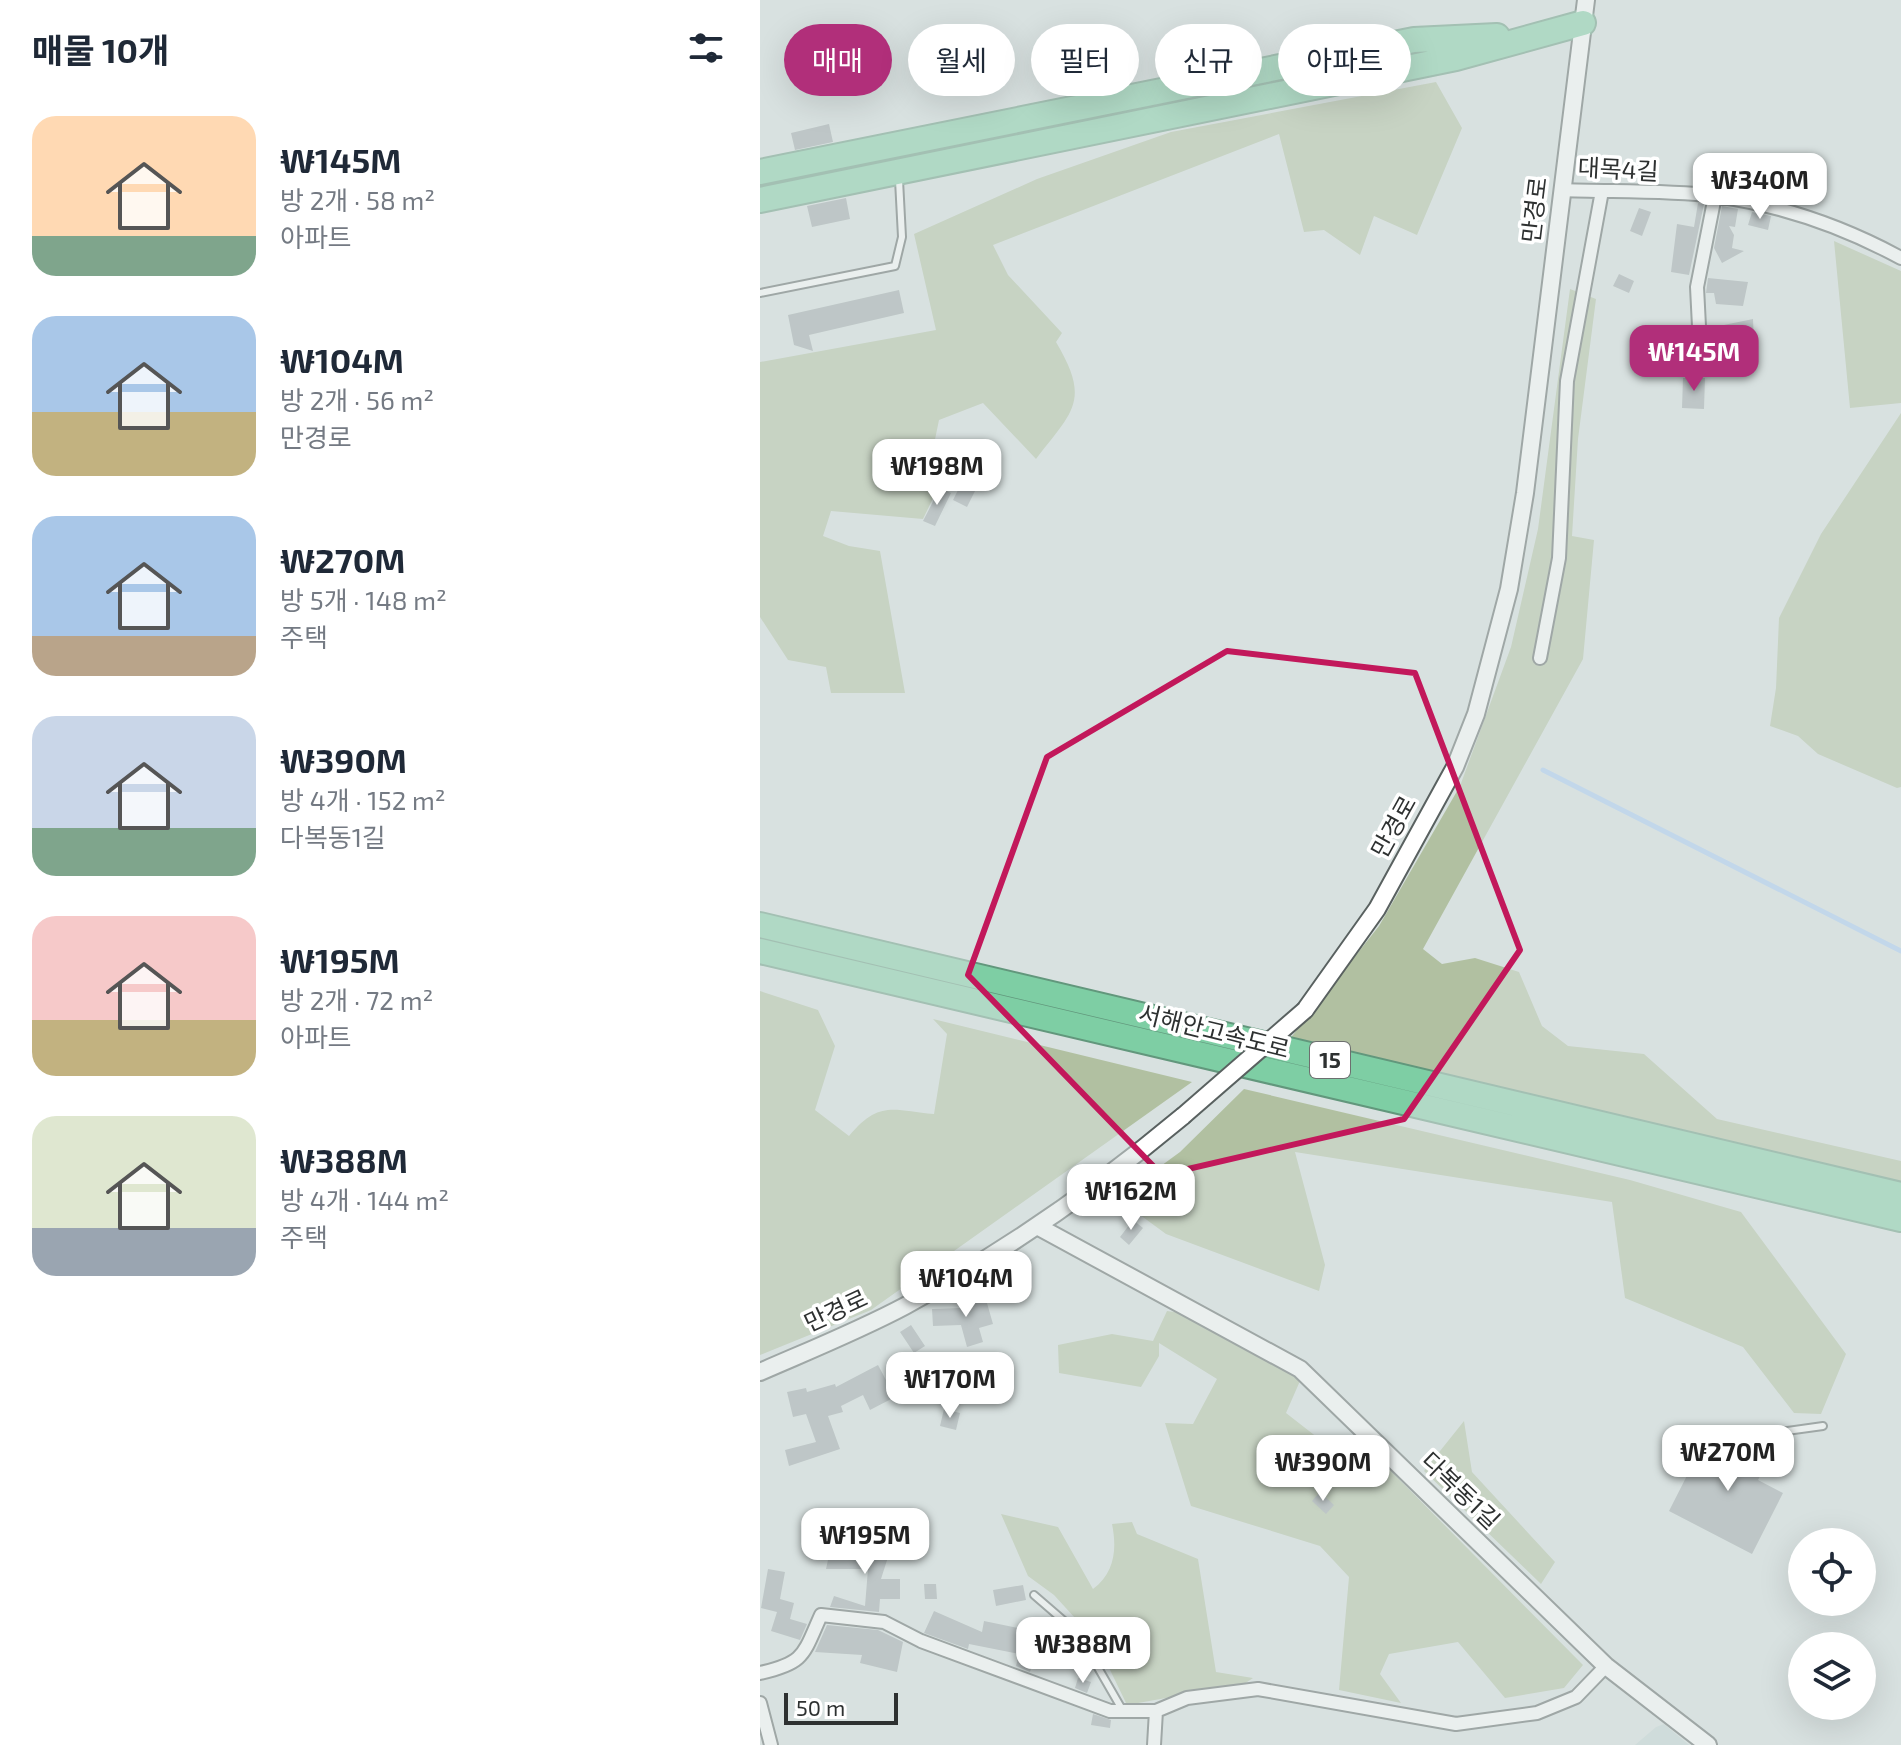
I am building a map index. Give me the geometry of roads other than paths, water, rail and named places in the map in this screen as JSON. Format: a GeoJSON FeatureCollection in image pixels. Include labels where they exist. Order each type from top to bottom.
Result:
{"type":"FeatureCollection","features":[{"type":"Feature","properties":{"kind":"highway"},"geometry":{"type":"LineString","coordinates":[[760,200],[1456,58],[1540,34],[1585,12]]}},
{"type":"Feature","properties":{"kind":"highway"},"geometry":{"type":"LineString","coordinates":[[760,172],[1414,40],[1540,34]]}},
{"type":"Feature","properties":{"kind":"highway","name":"서해안고속도로"},"geometry":{"type":"LineString","coordinates":[[760,925],[1901,1195]]}},
{"type":"Feature","properties":{"kind":"highway","name":"서해안고속도로"},"geometry":{"type":"LineString","coordinates":[[760,951],[1901,1219]]}},
{"type":"Feature","properties":{"kind":"street","name":"만경로"},"geometry":{"type":"LineString","coordinates":[[760,1372],[904,1306],[1037,1226],[1127,1163],[1305,1010],[1377,909],[1455,767],[1476,714],[1509,589],[1525,493],[1585,12]]}},
{"type":"Feature","properties":{"kind":"street","name":"대목4길"},"geometry":{"type":"LineString","coordinates":[[1561,190],[1715,196],[1788,211],[1857,235],[1901,258]]}},
{"type":"Feature","properties":{"kind":"street"},"geometry":{"type":"LineString","coordinates":[[1540,658],[1559,558],[1567,381],[1602,191]]}},
{"type":"Feature","properties":{"kind":"street"},"geometry":{"type":"LineString","coordinates":[[1701,366],[1697,287],[1715,196]]}},
{"type":"Feature","properties":{"kind":"street","name":"다복동1길"},"geometry":{"type":"LineString","coordinates":[[1037,1226],[1300,1369],[1606,1666],[1708,1745]]}},
{"type":"Feature","properties":{"kind":"street"},"geometry":{"type":"LineString","coordinates":[[760,1673],[791,1667],[799,1659],[821,1615],[884,1622],[921,1641],[1110,1711],[1156,1711],[1187,1698],[1258,1689],[1456,1724],[1537,1713],[1576,1697],[1606,1666]]}},
{"type":"Feature","properties":{"kind":"street"},"geometry":{"type":"LineString","coordinates":[[760,1703],[771,1745]]}},
{"type":"Feature","properties":{"kind":"street"},"geometry":{"type":"LineString","coordinates":[[1154,1745],[1156,1711]]}},
{"type":"Feature","properties":{"kind":"lane"},"geometry":{"type":"LineString","coordinates":[[760,293],[895,266],[902,237],[898,172]]}},
{"type":"Feature","properties":{"kind":"lane"},"geometry":{"type":"LineString","coordinates":[[1736,1438],[1823,1426]]}},
{"type":"Feature","properties":{"kind":"lane"},"geometry":{"type":"LineString","coordinates":[[1034,1595],[1078,1633],[1123,1711]]}},
{"type":"Feature","properties":{"kind":"waterway"},"geometry":{"type":"LineString","coordinates":[[1543,770],[1901,951]]}}]}
